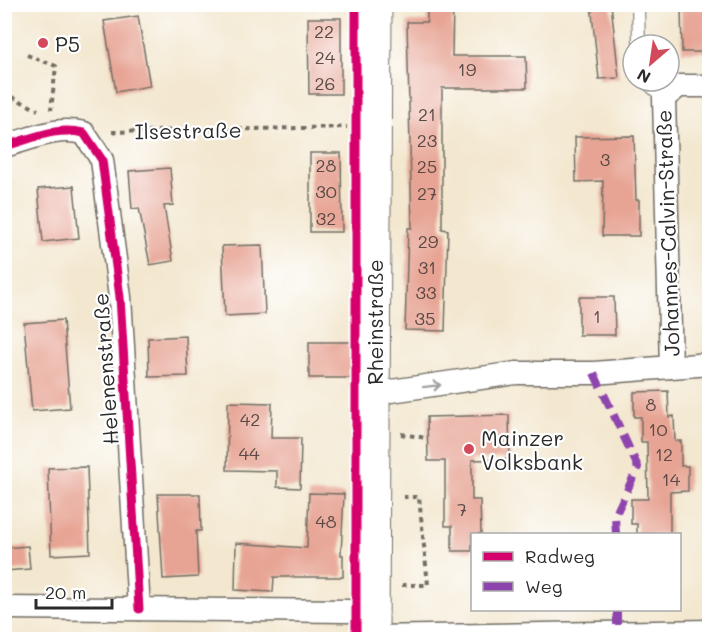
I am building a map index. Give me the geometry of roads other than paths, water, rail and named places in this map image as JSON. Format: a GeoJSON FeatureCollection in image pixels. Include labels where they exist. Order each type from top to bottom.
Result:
{"type":"FeatureCollection","features":[{"type":"Feature","properties":{"kind":"main road","name":"Rheinstraße"},"geometry":{"type":"LineString","coordinates":[[372,638],[375,4]]}},
{"type":"Feature","properties":{"kind":"street","name":"Johannes-Calvin-Straße"},"geometry":{"type":"LineString","coordinates":[[671,367],[664,98],[679,86],[710,86]]}},
{"type":"Feature","properties":{"kind":"street","name":"Helenenstraße"},"geometry":{"type":"LineString","coordinates":[[4,146],[54,123],[84,133],[102,160],[120,297],[139,609]]}},
{"type":"Feature","properties":{"kind":"street"},"geometry":{"type":"LineString","coordinates":[[374,390],[403,390],[516,373],[594,373],[710,364]]}},
{"type":"Feature","properties":{"kind":"street"},"geometry":{"type":"LineString","coordinates":[[4,608],[348,611]]}},
{"type":"Feature","properties":{"kind":"street"},"geometry":{"type":"LineString","coordinates":[[372,638],[667,635],[710,631]]}},
{"type":"Feature","properties":{"kind":"lane"},"geometry":{"type":"LineString","coordinates":[[638,4],[639,33]]}},
{"type":"Feature","properties":{"kind":"lane","name":"Johannes-Calvin-Straße"},"geometry":{"type":"LineString","coordinates":[[658,93],[664,98]]}},
{"type":"Feature","properties":{"kind":"place","name":"P5"},"geometry":{"type":"Point","coordinates":[43,43]}},
{"type":"Feature","properties":{"kind":"place","name":"Mainzer Volksbank"},"geometry":{"type":"Point","coordinates":[469,449]}}]}
